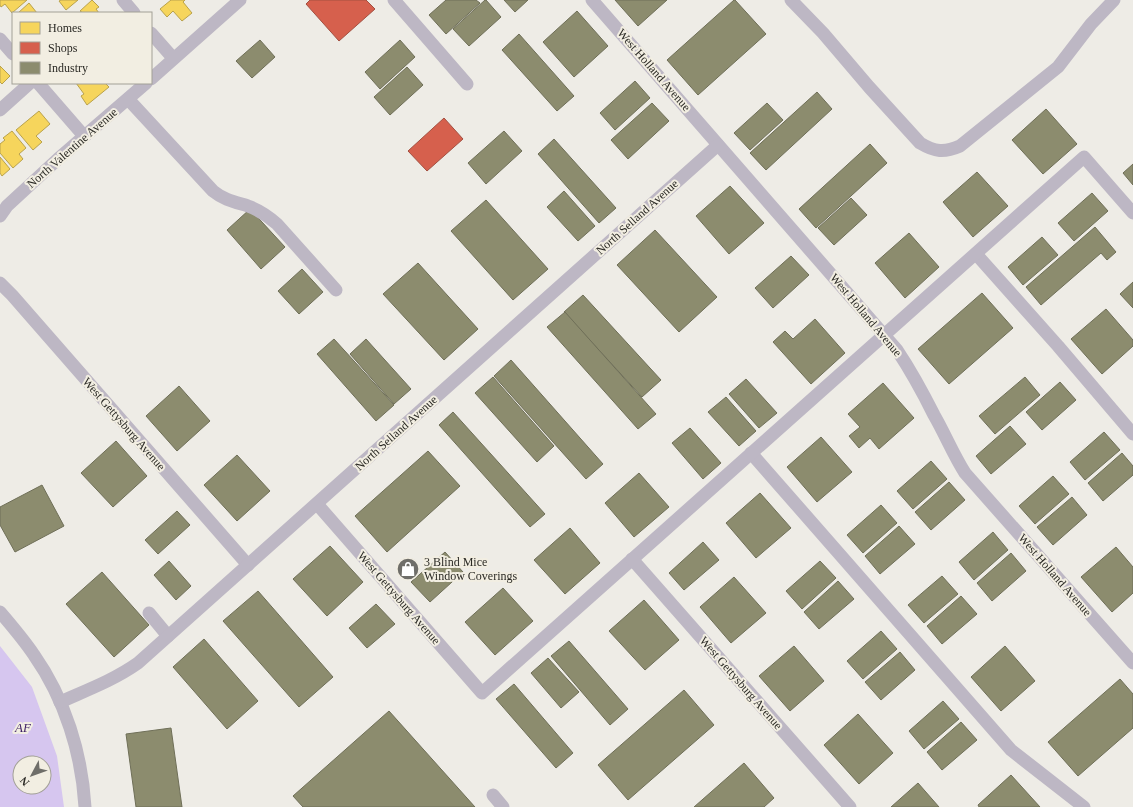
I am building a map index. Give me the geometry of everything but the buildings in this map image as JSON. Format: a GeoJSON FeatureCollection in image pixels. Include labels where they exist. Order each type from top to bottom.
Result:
{"type":"FeatureCollection","features":[{"type":"Feature","properties":{"kind":"street"},"geometry":{"type":"LineString","coordinates":[[123,0],[133,12]]}},
{"type":"Feature","properties":{"kind":"street"},"geometry":{"type":"LineString","coordinates":[[152,78],[240,0]]}},
{"type":"Feature","properties":{"kind":"street"},"geometry":{"type":"LineString","coordinates":[[394,0],[467,84]]}},
{"type":"Feature","properties":{"kind":"street","name":"West Holland Avenue"},"geometry":{"type":"LineString","coordinates":[[592,0],[897,350],[907,365],[934,414],[955,457],[965,473],[1133,663]]}},
{"type":"Feature","properties":{"kind":"street"},"geometry":{"type":"LineString","coordinates":[[792,0],[920,143],[930,149],[943,151],[951,150],[960,146],[1058,67],[1091,24],[1114,0]]}},
{"type":"Feature","properties":{"kind":"street"},"geometry":{"type":"LineString","coordinates":[[152,34],[173,58]]}},
{"type":"Feature","properties":{"kind":"street"},"geometry":{"type":"LineString","coordinates":[[0,39],[12,53]]}},
{"type":"Feature","properties":{"kind":"street"},"geometry":{"type":"LineString","coordinates":[[0,110],[29,84]]}},
{"type":"Feature","properties":{"kind":"street"},"geometry":{"type":"LineString","coordinates":[[39,84],[84,136]]}},
{"type":"Feature","properties":{"kind":"street","name":"North Valentine Avenue"},"geometry":{"type":"LineString","coordinates":[[0,216],[7,206],[84,136],[145,84]]}},
{"type":"Feature","properties":{"kind":"street"},"geometry":{"type":"LineString","coordinates":[[128,99],[214,191],[225,199],[258,210],[277,224],[336,290]]}},
{"type":"Feature","properties":{"kind":"street","name":"North Selland Avenue"},"geometry":{"type":"LineString","coordinates":[[60,702],[127,671],[138,663],[718,145]]}},
{"type":"Feature","properties":{"kind":"street"},"geometry":{"type":"LineString","coordinates":[[632,559],[1084,158],[1133,213]]}},
{"type":"Feature","properties":{"kind":"street"},"geometry":{"type":"LineString","coordinates":[[976,254],[1058,346],[1133,434]]}},
{"type":"Feature","properties":{"kind":"street","name":"West Gettysburg Avenue"},"geometry":{"type":"LineString","coordinates":[[0,283],[18,301],[248,565]]}},
{"type":"Feature","properties":{"kind":"street"},"geometry":{"type":"LineString","coordinates":[[751,453],[1011,750],[1084,807]]}},
{"type":"Feature","properties":{"kind":"street","name":"West Gettysburg Avenue"},"geometry":{"type":"LineString","coordinates":[[317,504],[482,693],[632,559],[850,807]]}},
{"type":"Feature","properties":{"kind":"street"},"geometry":{"type":"LineString","coordinates":[[0,612],[35,656],[49,679],[60,702],[71,729],[80,760],[84,784],[85,807]]}},
{"type":"Feature","properties":{"kind":"street"},"geometry":{"type":"LineString","coordinates":[[149,613],[168,636]]}},
{"type":"Feature","properties":{"kind":"street"},"geometry":{"type":"LineString","coordinates":[[493,795],[503,807]]}},
{"type":"Feature","properties":{"kind":"water","name":"AF"},"geometry":{"type":"Polygon","coordinates":[[[0,646],[32,687],[57,756],[64,807],[0,807],[0,646]]]}},
{"type":"Feature","properties":{"kind":"place","name":"3 Blind Mice Window Coverings"},"geometry":{"type":"Point","coordinates":[408,569]}}]}
